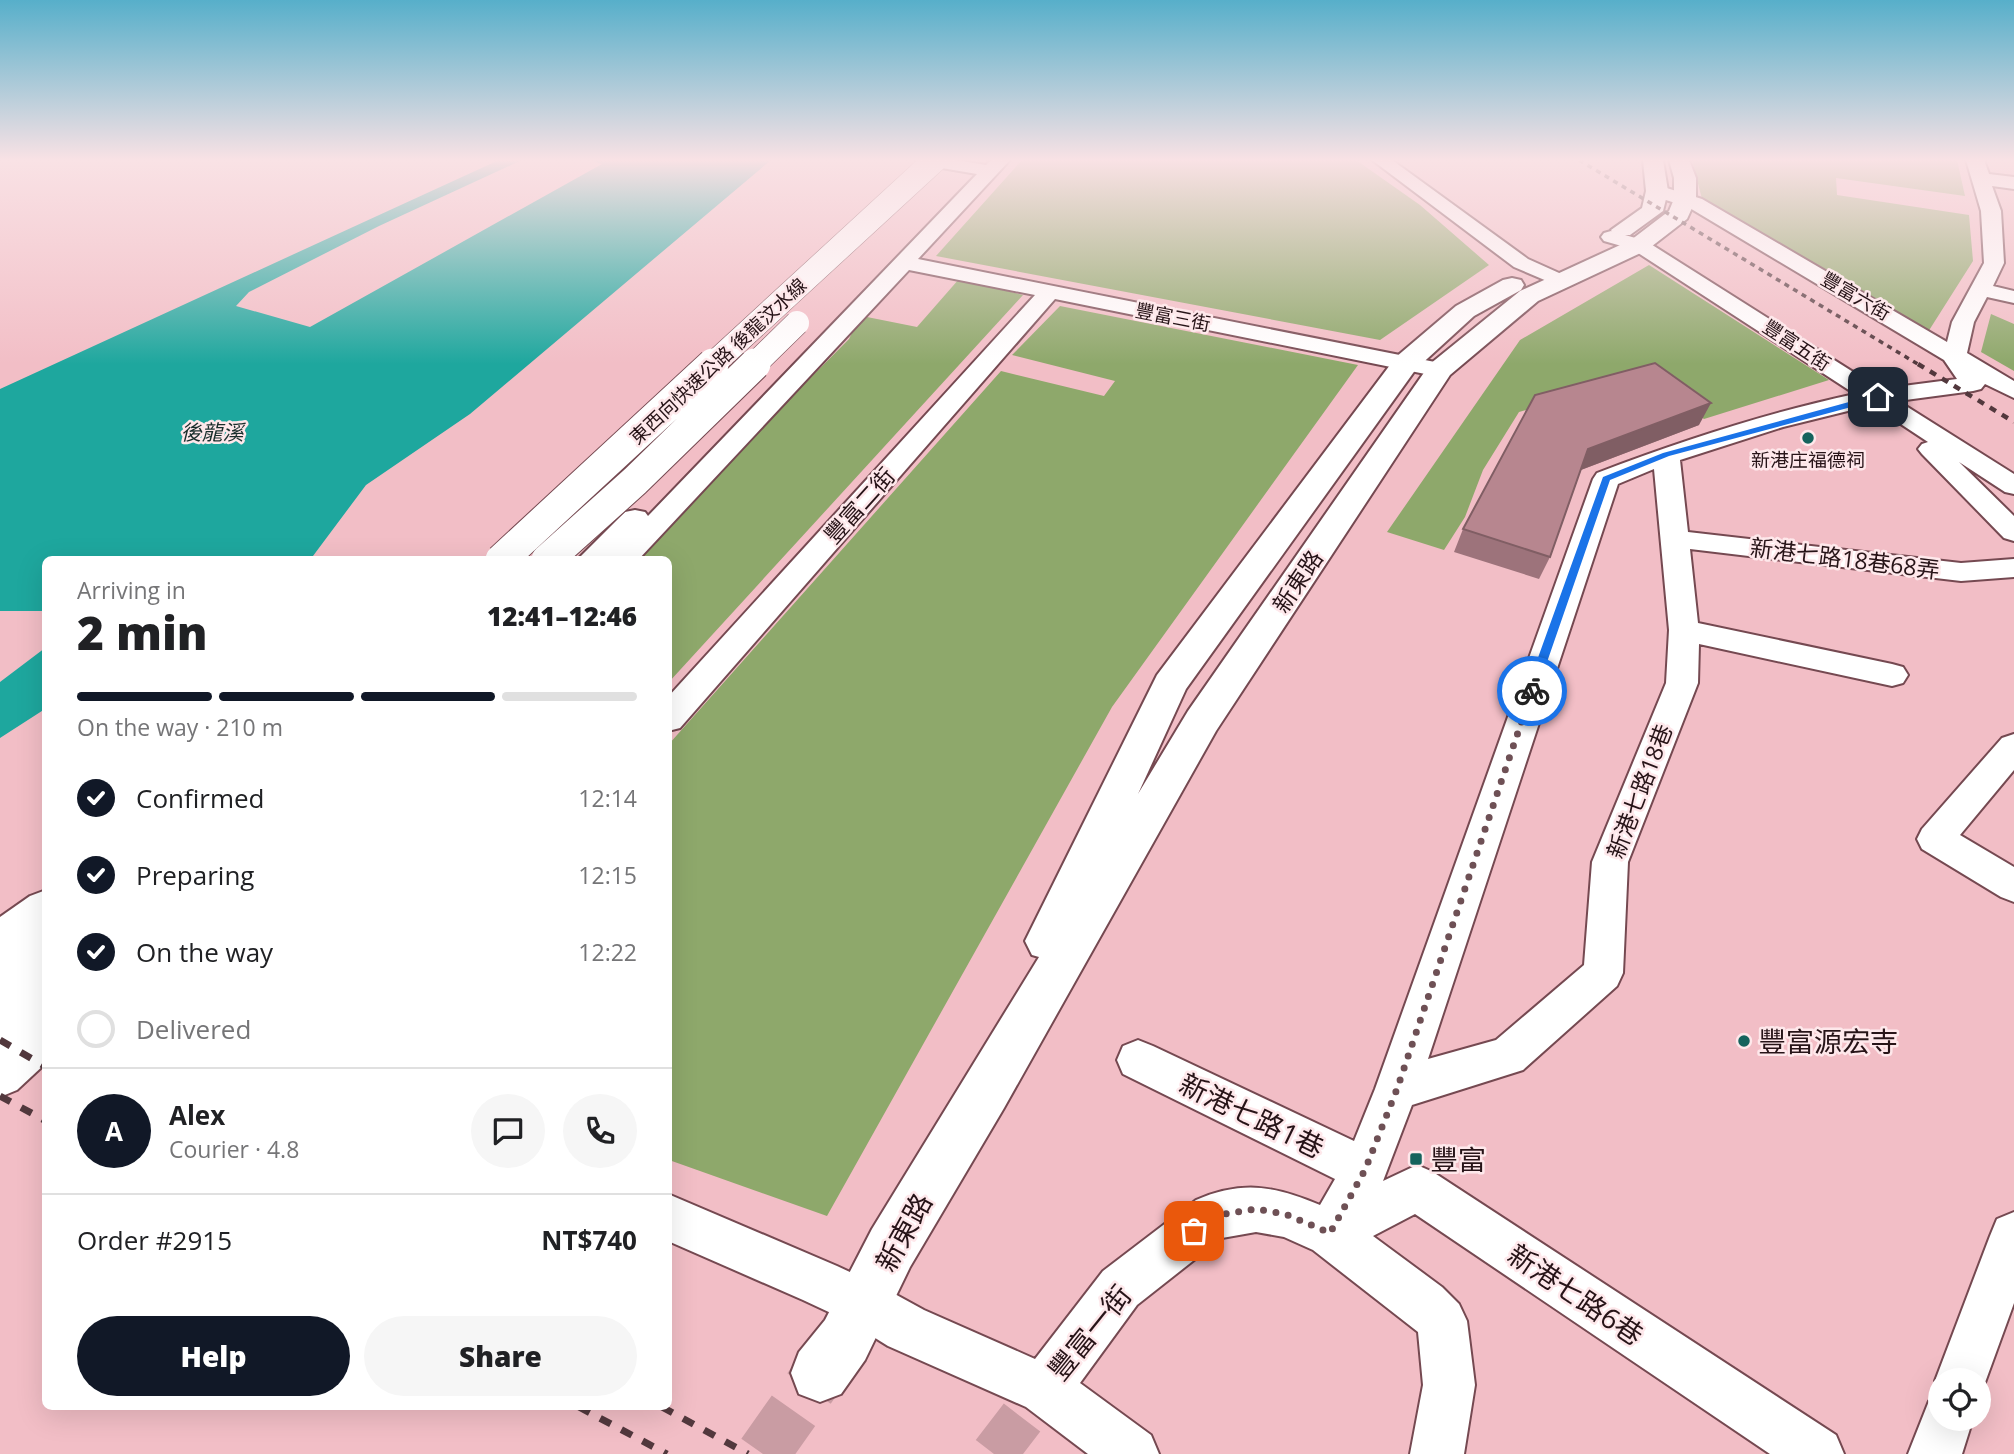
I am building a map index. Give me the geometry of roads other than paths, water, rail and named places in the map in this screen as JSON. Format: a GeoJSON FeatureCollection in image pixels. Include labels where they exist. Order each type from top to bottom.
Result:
{"type":"FeatureCollection","features":[{"type":"Feature","properties":{"kind":"main road","name":"東西向快速公路 後龍汶水線"},"geometry":{"type":"LineString","coordinates":[[505,556],[862,228]]}},
{"type":"Feature","properties":{"kind":"main road","name":"東西向快速公路 後龍汶水線"},"geometry":{"type":"LineString","coordinates":[[551,556],[635,481],[894,228]]}},
{"type":"Feature","properties":{"kind":"main road","name":"新東路"},"geometry":{"type":"LineString","coordinates":[[986,1091],[1001,1039],[1170,684],[1406,363],[1465,312],[1651,228]]}},
{"type":"Feature","properties":{"kind":"main road","name":"新東路"},"geometry":{"type":"LineString","coordinates":[[820,1373],[845,1340],[891,1248],[1202,721],[1440,370],[1549,276]]}},
{"type":"Feature","properties":{"kind":"main road"},"geometry":{"type":"LineString","coordinates":[[572,556],[635,481]]}},
{"type":"Feature","properties":{"kind":"main road"},"geometry":{"type":"LineString","coordinates":[[490,556],[572,496]]}},
{"type":"Feature","properties":{"kind":"main road"},"geometry":{"type":"LineString","coordinates":[[0,943],[42,912]]}},
{"type":"Feature","properties":{"kind":"main road"},"geometry":{"type":"LineString","coordinates":[[0,983],[42,950]]}},
{"type":"Feature","properties":{"kind":"main road"},"geometry":{"type":"LineString","coordinates":[[0,1034],[42,997]]}},
{"type":"Feature","properties":{"kind":"main road"},"geometry":{"type":"LineString","coordinates":[[0,1073],[42,1035]]}},
{"type":"Feature","properties":{"kind":"street"},"geometry":{"type":"LineString","coordinates":[[626,556],[939,228]]}},
{"type":"Feature","properties":{"kind":"street"},"geometry":{"type":"LineString","coordinates":[[1473,228],[1521,263],[1549,276]]}},
{"type":"Feature","properties":{"kind":"street","name":"豐富六街"},"geometry":{"type":"LineString","coordinates":[[1741,228],[1932,340],[1954,358],[2014,391]]}},
{"type":"Feature","properties":{"kind":"street"},"geometry":{"type":"LineString","coordinates":[[1330,1233],[1365,1170],[1397,1089],[1606,479],[1666,454],[1878,397],[1973,384],[1954,358],[1963,322],[1994,263],[1992,228]]}},
{"type":"Feature","properties":{"kind":"street","name":"豐富五街"},"geometry":{"type":"LineString","coordinates":[[1625,241],[1770,319],[1878,397],[2014,486]]}},
{"type":"Feature","properties":{"kind":"street"},"geometry":{"type":"LineString","coordinates":[[1992,242],[2014,245]]}},
{"type":"Feature","properties":{"kind":"street","name":"豐富三街"},"geometry":{"type":"LineString","coordinates":[[906,263],[1440,370]]}},
{"type":"Feature","properties":{"kind":"street"},"geometry":{"type":"LineString","coordinates":[[1980,289],[2014,297]]}},
{"type":"Feature","properties":{"kind":"street","name":"豐富二街"},"geometry":{"type":"LineString","coordinates":[[672,715],[1050,292]]}},
{"type":"Feature","properties":{"kind":"street"},"geometry":{"type":"LineString","coordinates":[[595,556],[870,301]]}},
{"type":"Feature","properties":{"kind":"street"},"geometry":{"type":"LineString","coordinates":[[1941,439],[1921,439],[2014,532]]}},
{"type":"Feature","properties":{"kind":"street","name":"新港七路18巷"},"geometry":{"type":"LineString","coordinates":[[1397,1089],[1508,1056],[1603,973],[1610,862],[1682,683],[1684,630],[1666,454]]}},
{"type":"Feature","properties":{"kind":"street","name":"新港七路18巷68弄"},"geometry":{"type":"LineString","coordinates":[[1676,539],[1961,572],[2014,568]]}},
{"type":"Feature","properties":{"kind":"street"},"geometry":{"type":"LineString","coordinates":[[1684,630],[1892,675]]}},
{"type":"Feature","properties":{"kind":"street"},"geometry":{"type":"LineString","coordinates":[[2014,747],[1935,839],[2014,886]]}},
{"type":"Feature","properties":{"kind":"street"},"geometry":{"type":"LineString","coordinates":[[0,1093],[42,1055]]}},
{"type":"Feature","properties":{"kind":"street","name":"新港七路1巷"},"geometry":{"type":"LineString","coordinates":[[1138,1060],[1365,1170]]}},
{"type":"Feature","properties":{"kind":"street","name":"新港七路6巷"},"geometry":{"type":"LineString","coordinates":[[1330,1233],[1417,1188],[1817,1454]]}},
{"type":"Feature","properties":{"kind":"street","name":"豐富一街"},"geometry":{"type":"LineString","coordinates":[[672,1219],[865,1304],[906,1328],[1044,1389],[1120,1288],[1212,1216],[1256,1209],[1285,1214],[1330,1233],[1425,1304],[1442,1321],[1449,1385],[1437,1454]]}},
{"type":"Feature","properties":{"kind":"street"},"geometry":{"type":"LineString","coordinates":[[1966,1368],[2014,1236]]}},
{"type":"Feature","properties":{"kind":"street"},"geometry":{"type":"LineString","coordinates":[[1044,1389],[1132,1454]]}},
{"type":"Feature","properties":{"kind":"street"},"geometry":{"type":"LineString","coordinates":[[1935,1454],[1943,1431]]}},
{"type":"Feature","properties":{"kind":"water","name":"後龍溪"},"geometry":{"type":"Polygon","coordinates":[[[351,228],[375,228],[249,292],[236,306],[310,327],[488,228],[691,228],[470,414],[366,485],[313,556],[42,556],[42,611],[0,611],[0,389],[351,228]]]}},
{"type":"Feature","properties":{"kind":"water"},"geometry":{"type":"Polygon","coordinates":[[[42,650],[42,711],[0,738],[0,682],[42,650]]]}},
{"type":"Feature","properties":{"kind":"tunnel"},"geometry":{"type":"LineString","coordinates":[[763,1454],[820,1373]]}},
{"type":"Feature","properties":{"kind":"tunnel"},"geometry":{"type":"LineString","coordinates":[[994,1454],[1044,1389]]}},
{"type":"Feature","properties":{"kind":"railway"},"geometry":{"type":"LineString","coordinates":[[1692,228],[1921,366]]}},
{"type":"Feature","properties":{"kind":"railway"},"geometry":{"type":"LineString","coordinates":[[1918,364],[2014,422]]}},
{"type":"Feature","properties":{"kind":"railway"},"geometry":{"type":"LineString","coordinates":[[0,1040],[42,1065]]}},
{"type":"Feature","properties":{"kind":"railway"},"geometry":{"type":"LineString","coordinates":[[0,1096],[42,1119]]}},
{"type":"Feature","properties":{"kind":"railway"},"geometry":{"type":"LineString","coordinates":[[585,1410],[667,1454]]}},
{"type":"Feature","properties":{"kind":"railway"},"geometry":{"type":"LineString","coordinates":[[667,1410],[748,1454]]}},
{"type":"Feature","properties":{"kind":"place","name":"新港庄福德祠"},"geometry":{"type":"Point","coordinates":[1808,438]}},
{"type":"Feature","properties":{"kind":"place","name":"豐富源宏寺"},"geometry":{"type":"Point","coordinates":[1744,1041]}},
{"type":"Feature","properties":{"kind":"place","name":"豐富"},"geometry":{"type":"Point","coordinates":[1416,1159]}}]}
